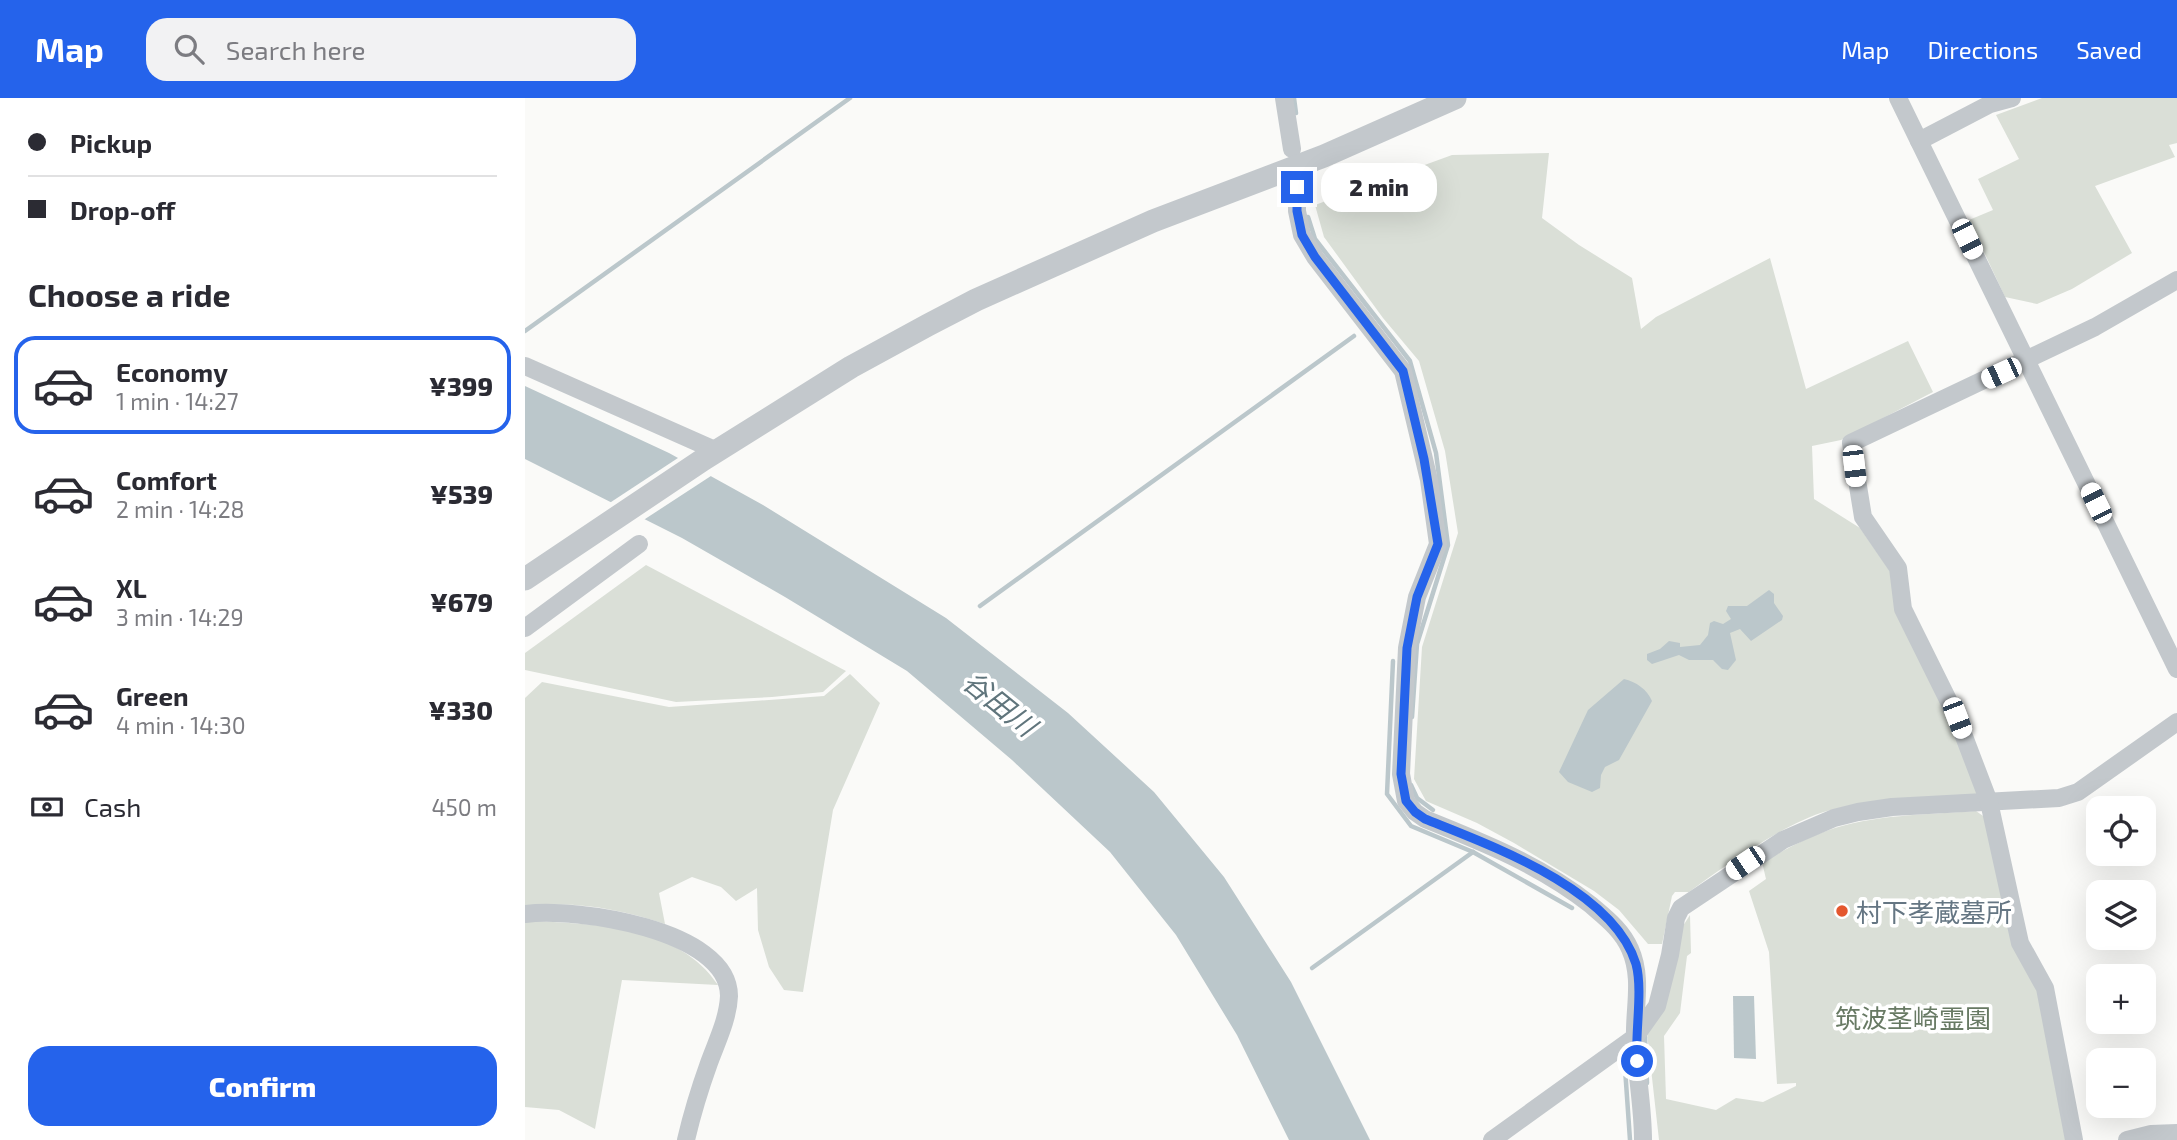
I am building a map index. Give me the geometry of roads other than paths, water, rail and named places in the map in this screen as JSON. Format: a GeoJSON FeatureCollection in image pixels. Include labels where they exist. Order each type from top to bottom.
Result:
{"type":"FeatureCollection","features":[{"type":"Feature","properties":{"kind":"street"},"geometry":{"type":"LineString","coordinates":[[1285,98],[1292,149]]}},
{"type":"Feature","properties":{"kind":"street"},"geometry":{"type":"LineString","coordinates":[[525,579],[711,455],[851,367],[976,300],[1153,221],[1324,156],[1455,98]]}},
{"type":"Feature","properties":{"kind":"street"},"geometry":{"type":"LineString","coordinates":[[1898,98],[2177,669]]}},
{"type":"Feature","properties":{"kind":"street"},"geometry":{"type":"LineString","coordinates":[[1920,141],[1990,104],[2012,98]]}},
{"type":"Feature","properties":{"kind":"street"},"geometry":{"type":"LineString","coordinates":[[1297,187],[1297,211],[1302,235],[1315,257],[1403,371],[1429,480],[1438,544],[1417,597],[1407,648],[1401,774],[1406,801],[1425,819],[1513,855],[1568,887],[1609,920],[1629,947],[1637,967],[1635,1037],[1643,1140]]}},
{"type":"Feature","properties":{"kind":"street"},"geometry":{"type":"LineString","coordinates":[[2074,1140],[2045,988],[2020,943],[1989,803],[1957,718],[1903,609],[1898,568],[1863,517],[1851,443],[2095,327],[2177,280]]}},
{"type":"Feature","properties":{"kind":"street"},"geometry":{"type":"LineString","coordinates":[[525,366],[711,455]]}},
{"type":"Feature","properties":{"kind":"street"},"geometry":{"type":"LineString","coordinates":[[525,628],[639,544]]}},
{"type":"Feature","properties":{"kind":"street"},"geometry":{"type":"LineString","coordinates":[[1492,1140],[1635,1037],[1657,1006],[1681,908],[1764,850],[1819,823],[1858,812],[1892,807],[2059,798],[2078,792],[2177,722]]}},
{"type":"Feature","properties":{"kind":"street"},"geometry":{"type":"LineString","coordinates":[[525,914],[574,913],[604,916],[632,923],[684,943],[715,962],[728,986],[728,1010],[695,1102],[685,1140]]}},
{"type":"Feature","properties":{"kind":"street"},"geometry":{"type":"LineString","coordinates":[[2127,1140],[2151,1134],[2177,1133]]}},
{"type":"Feature","properties":{"kind":"water","name":"谷田川"},"geometry":{"type":"Polygon","coordinates":[[[525,386],[669,453],[763,505],[946,618],[1068,713],[1154,792],[1224,877],[1291,982],[1370,1140],[1289,1140],[1237,1035],[1176,935],[1110,852],[1012,760],[907,671],[682,538],[525,459],[525,386]]]}},
{"type":"Feature","properties":{"kind":"water"},"geometry":{"type":"Polygon","coordinates":[[[1769,590],[1774,594],[1774,603],[1783,616],[1782,620],[1751,641],[1740,629],[1730,633],[1736,660],[1728,670],[1722,669],[1713,660],[1689,660],[1679,655],[1652,664],[1647,660],[1647,654],[1660,649],[1669,641],[1680,643],[1680,647],[1700,645],[1708,635],[1710,623],[1714,621],[1723,624],[1731,619],[1726,611],[1728,606],[1747,606],[1769,590]]]}},
{"type":"Feature","properties":{"kind":"water"},"geometry":{"type":"Polygon","coordinates":[[[1624,679],[1641,687],[1652,701],[1619,760],[1605,767],[1600,788],[1592,792],[1568,782],[1559,772],[1588,710],[1624,679]]]}},
{"type":"Feature","properties":{"kind":"water"},"geometry":{"type":"Polygon","coordinates":[[[1733,996],[1754,996],[1756,1059],[1734,1058],[1733,996]]]}},
{"type":"Feature","properties":{"kind":"waterway"},"geometry":{"type":"LineString","coordinates":[[525,331],[850,98]]}},
{"type":"Feature","properties":{"kind":"waterway"},"geometry":{"type":"LineString","coordinates":[[1294,98],[1296,113]]}},
{"type":"Feature","properties":{"kind":"waterway"},"geometry":{"type":"LineString","coordinates":[[1308,217],[1315,239],[1410,361],[1436,453],[1448,545],[1417,644],[1412,717]]}},
{"type":"Feature","properties":{"kind":"waterway"},"geometry":{"type":"LineString","coordinates":[[980,606],[1354,336]]}},
{"type":"Feature","properties":{"kind":"waterway"},"geometry":{"type":"LineString","coordinates":[[1393,661],[1387,794],[1411,826],[1473,852],[1572,908]]}},
{"type":"Feature","properties":{"kind":"waterway"},"geometry":{"type":"LineString","coordinates":[[1411,785],[1417,798],[1433,810]]}},
{"type":"Feature","properties":{"kind":"waterway"},"geometry":{"type":"LineString","coordinates":[[1312,968],[1473,852]]}},
{"type":"Feature","properties":{"kind":"waterway"},"geometry":{"type":"LineString","coordinates":[[1645,1037],[1647,1083]]}},
{"type":"Feature","properties":{"kind":"waterway"},"geometry":{"type":"LineString","coordinates":[[1625,1068],[1630,1140]]}},
{"type":"Feature","properties":{"kind":"place","name":"村下孝蔵墓所"},"geometry":{"type":"Point","coordinates":[1842,911]}},
{"type":"Feature","properties":{"kind":"park label","name":"筑波茎崎霊園"},"geometry":{"type":"Point","coordinates":[1913,1017]}}]}
